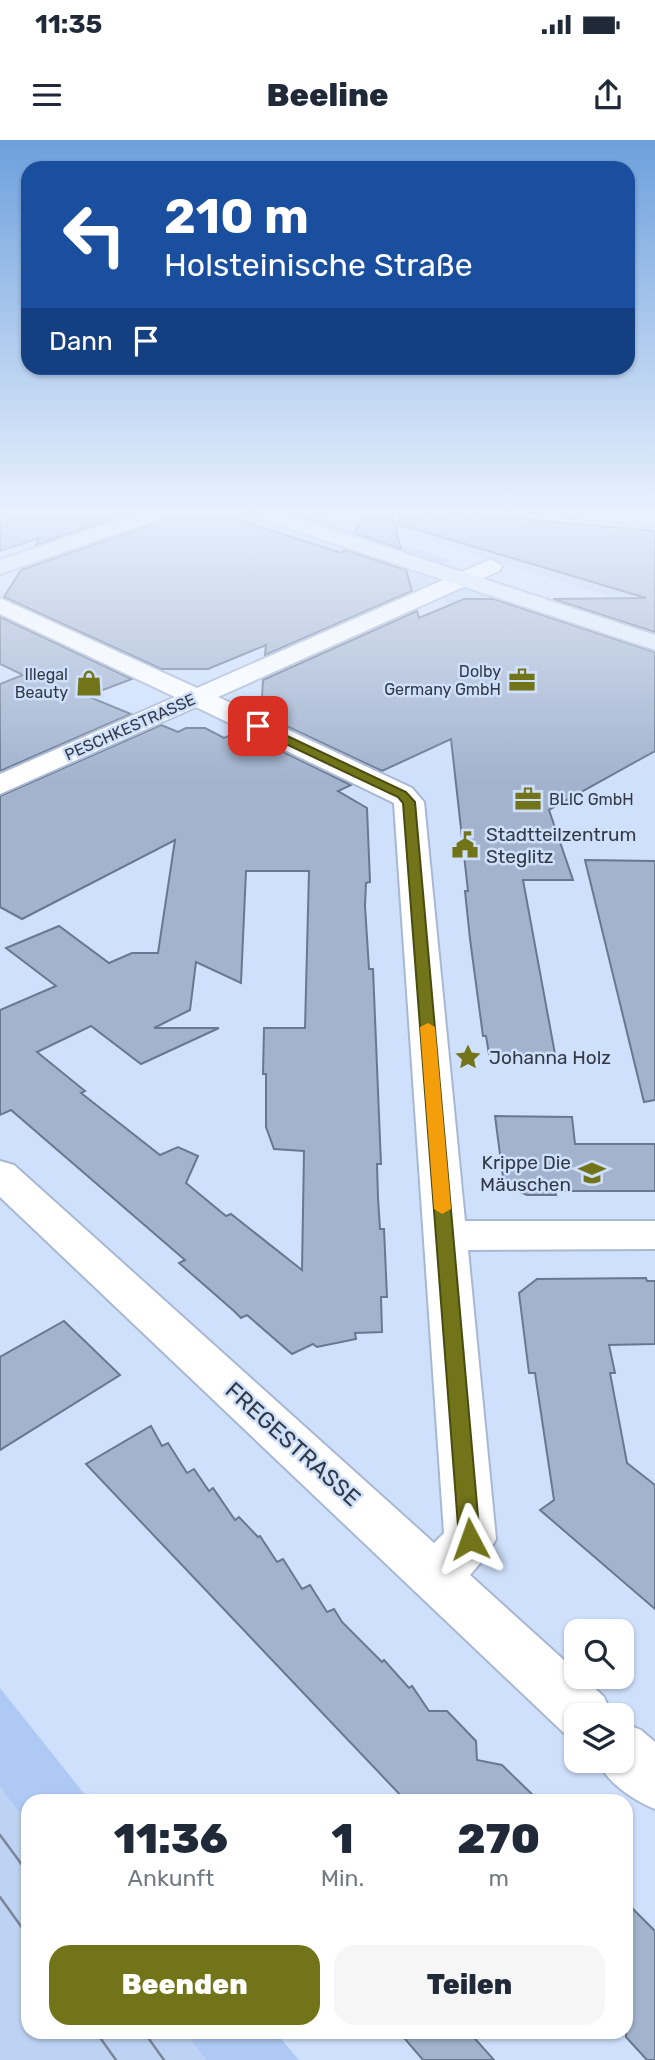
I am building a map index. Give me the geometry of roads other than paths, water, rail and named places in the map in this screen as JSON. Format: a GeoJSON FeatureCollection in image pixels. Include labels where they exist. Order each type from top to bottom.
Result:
{"type":"FeatureCollection","features":[{"type":"Feature","properties":{"kind":"street","name":"PESCHKESTRASSE"},"geometry":{"type":"LineString","coordinates":[[0,785],[410,602]]}},
{"type":"Feature","properties":{"kind":"street"},"geometry":{"type":"LineString","coordinates":[[533,602],[655,643]]}},
{"type":"Feature","properties":{"kind":"street"},"geometry":{"type":"LineString","coordinates":[[601,602],[655,619]]}},
{"type":"Feature","properties":{"kind":"street"},"geometry":{"type":"LineString","coordinates":[[0,605],[402,794],[409,802],[470,1539],[436,1577]]}},
{"type":"Feature","properties":{"kind":"street","name":"FREGESTRASSE"},"geometry":{"type":"LineString","coordinates":[[0,1174],[571,1703]]}},
{"type":"Feature","properties":{"kind":"street"},"geometry":{"type":"LineString","coordinates":[[444,1236],[655,1236]]}},
{"type":"Feature","properties":{"kind":"street"},"geometry":{"type":"LineString","coordinates":[[634,1761],[655,1781]]}},
{"type":"Feature","properties":{"kind":"tram line"},"geometry":{"type":"LineString","coordinates":[[0,1835],[21,1864]]}},
{"type":"Feature","properties":{"kind":"tram line"},"geometry":{"type":"LineString","coordinates":[[0,1897],[21,1926]]}},
{"type":"Feature","properties":{"kind":"tram line"},"geometry":{"type":"LineString","coordinates":[[101,2039],[116,2060]]}},
{"type":"Feature","properties":{"kind":"tram line"},"geometry":{"type":"LineString","coordinates":[[149,2039],[164,2060]]}},
{"type":"Feature","properties":{"kind":"place","name":"Dolby Germany GmbH"},"geometry":{"type":"Point","coordinates":[522,680]}},
{"type":"Feature","properties":{"kind":"place","name":"Illegal Beauty"},"geometry":{"type":"Point","coordinates":[89,683]}},
{"type":"Feature","properties":{"kind":"place","name":"BLIC GmbH"},"geometry":{"type":"Point","coordinates":[528,799]}},
{"type":"Feature","properties":{"kind":"place","name":"Stadtteilzentrum Steglitz"},"geometry":{"type":"Point","coordinates":[465,845]}},
{"type":"Feature","properties":{"kind":"place","name":"Johanna Holz"},"geometry":{"type":"Point","coordinates":[468,1057]}},
{"type":"Feature","properties":{"kind":"place","name":"Krippe Die Mäuschen"},"geometry":{"type":"Point","coordinates":[592,1173]}}]}
